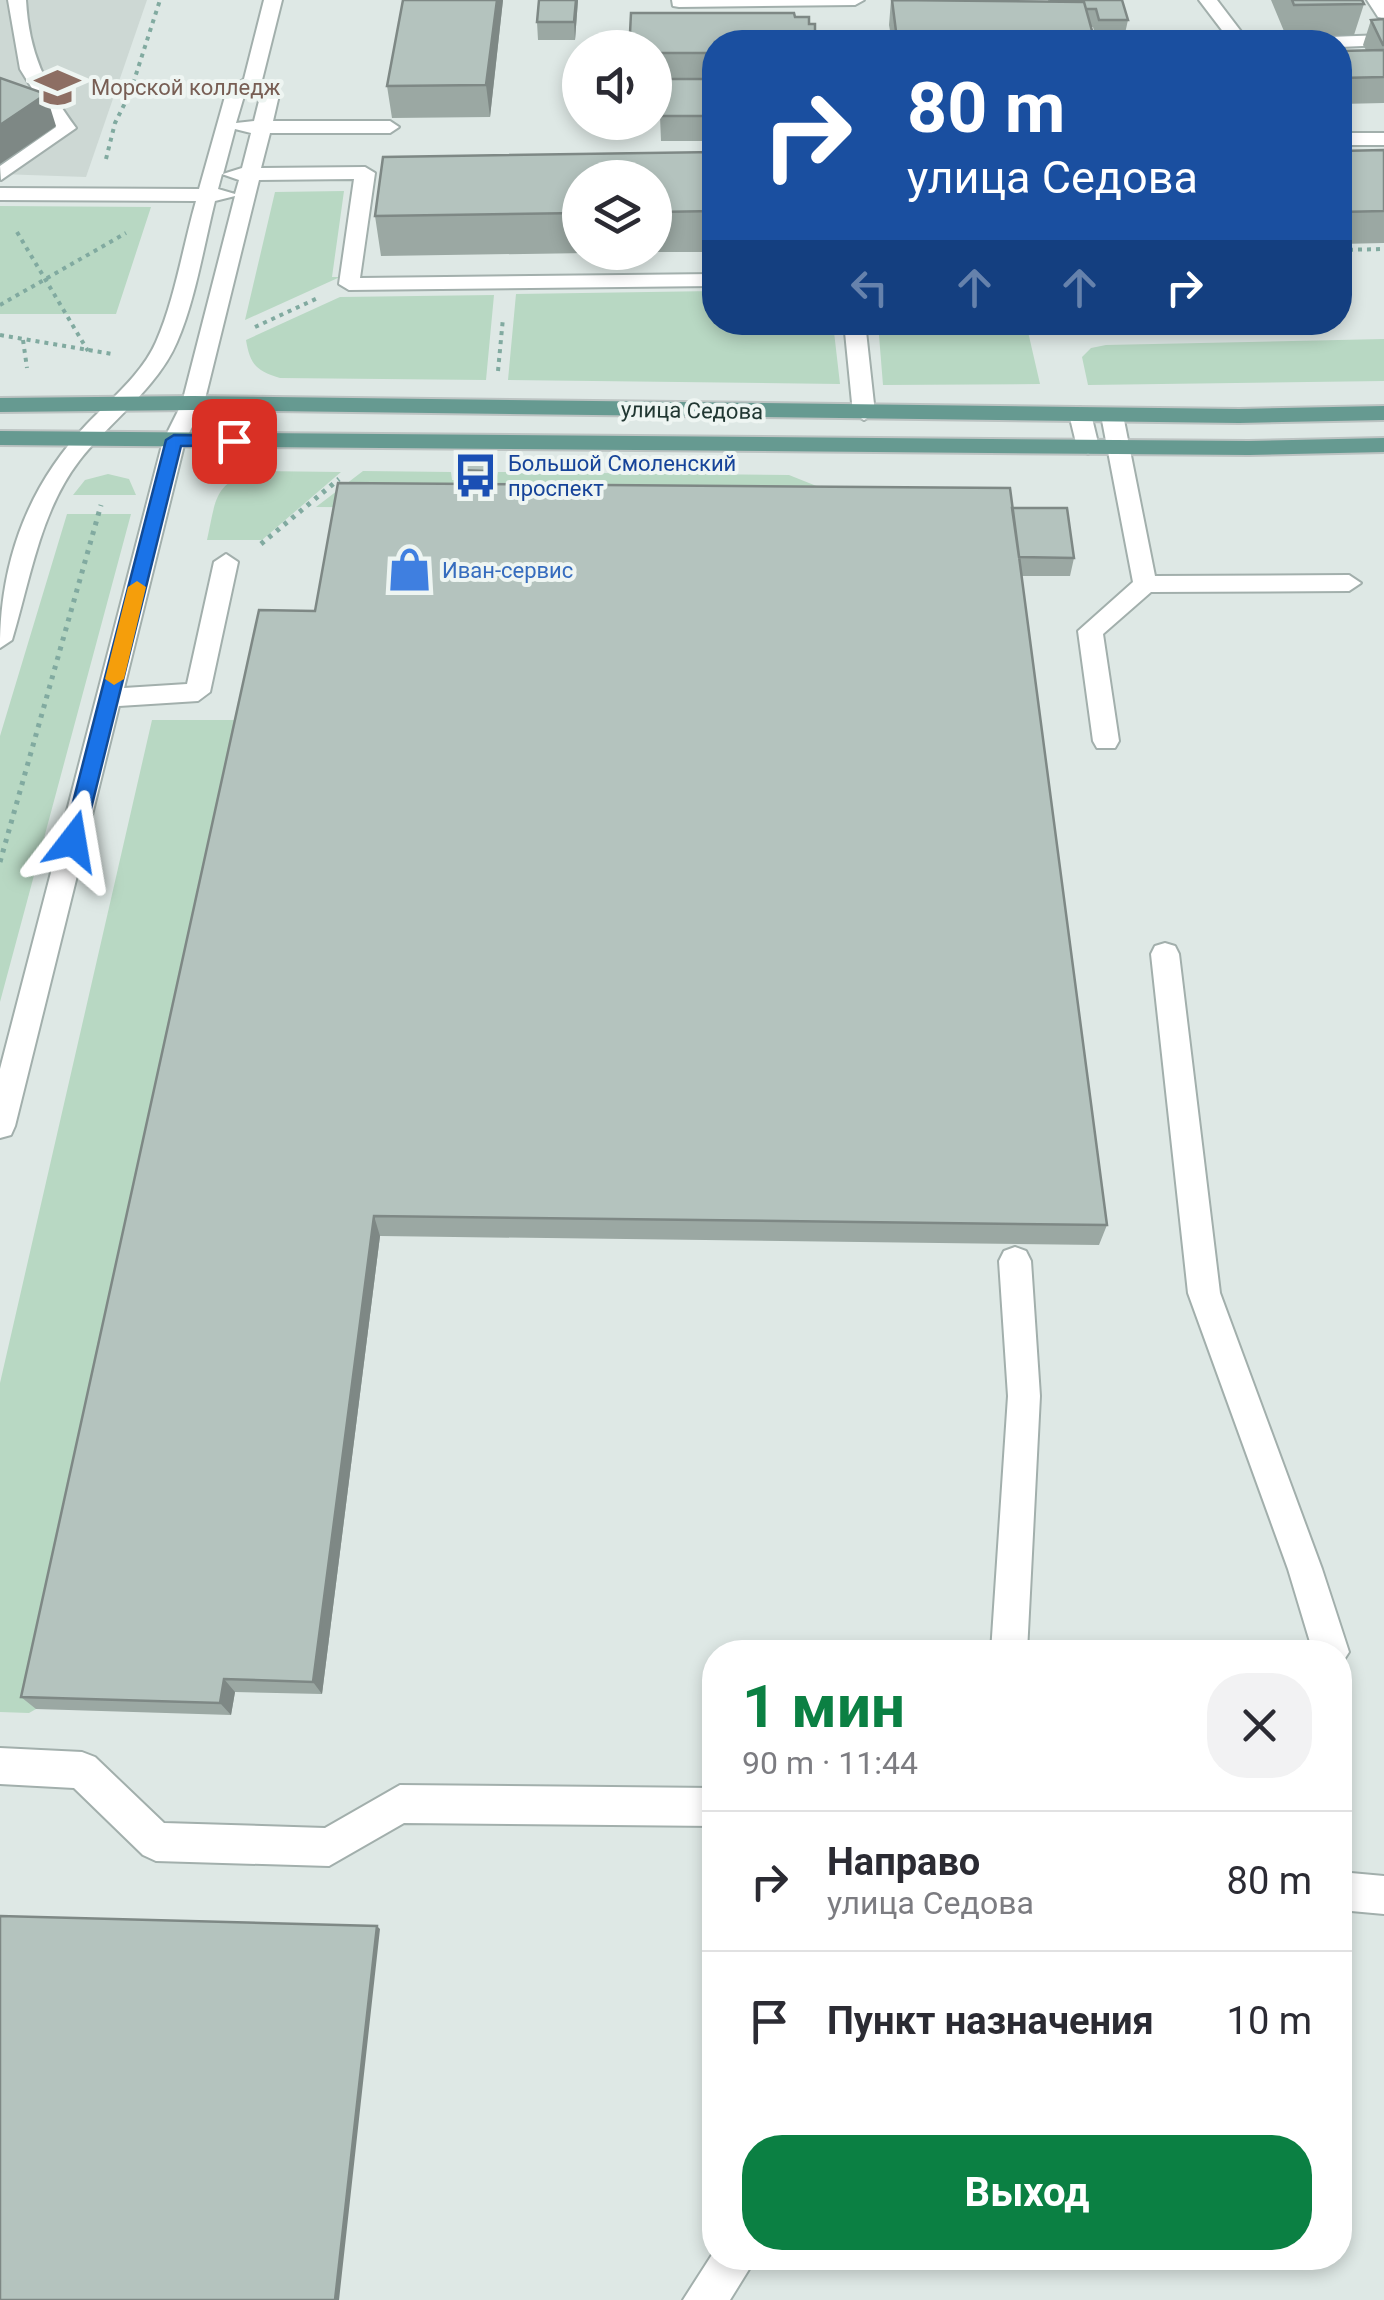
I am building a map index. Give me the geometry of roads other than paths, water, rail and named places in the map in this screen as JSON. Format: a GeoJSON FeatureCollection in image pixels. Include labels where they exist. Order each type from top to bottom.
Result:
{"type":"FeatureCollection","features":[{"type":"Feature","properties":{"kind":"main road","name":"улица Седова"},"geometry":{"type":"LineString","coordinates":[[0,405],[194,403],[864,413],[1384,413]]}},
{"type":"Feature","properties":{"kind":"main road","name":"улица Седова"},"geometry":{"type":"LineString","coordinates":[[0,438],[1088,447],[1384,445]]}},
{"type":"Feature","properties":{"kind":"street"},"geometry":{"type":"LineString","coordinates":[[1,174],[67,128],[40,96],[19,40],[18,0]]}},
{"type":"Feature","properties":{"kind":"street"},"geometry":{"type":"LineString","coordinates":[[0,640],[6,600],[42,505],[60,472],[150,373],[167,342],[235,93],[252,82],[273,0]]}},
{"type":"Feature","properties":{"kind":"street"},"geometry":{"type":"LineString","coordinates":[[678,2],[855,0]]}},
{"type":"Feature","properties":{"kind":"street"},"geometry":{"type":"LineString","coordinates":[[1208,0],[1231,30]]}},
{"type":"Feature","properties":{"kind":"street"},"geometry":{"type":"LineString","coordinates":[[1376,0],[1384,13]]}},
{"type":"Feature","properties":{"kind":"street"},"geometry":{"type":"LineString","coordinates":[[1352,41],[1384,40]]}},
{"type":"Feature","properties":{"kind":"street"},"geometry":{"type":"LineString","coordinates":[[0,1126],[174,440],[194,403],[270,95],[252,82]]}},
{"type":"Feature","properties":{"kind":"street"},"geometry":{"type":"LineString","coordinates":[[20,101],[40,96]]}},
{"type":"Feature","properties":{"kind":"street"},"geometry":{"type":"LineString","coordinates":[[226,127],[390,127]]}},
{"type":"Feature","properties":{"kind":"street"},"geometry":{"type":"LineString","coordinates":[[1352,139],[1384,139]]}},
{"type":"Feature","properties":{"kind":"street"},"geometry":{"type":"LineString","coordinates":[[0,194],[247,185],[365,173],[349,284],[702,280]]}},
{"type":"Feature","properties":{"kind":"street"},"geometry":{"type":"LineString","coordinates":[[855,335],[864,413]]}},
{"type":"Feature","properties":{"kind":"street"},"geometry":{"type":"LineString","coordinates":[[1080,414],[1088,447]]}},
{"type":"Feature","properties":{"kind":"street"},"geometry":{"type":"LineString","coordinates":[[1112,414],[1145,584]]}},
{"type":"Feature","properties":{"kind":"street"},"geometry":{"type":"LineString","coordinates":[[110,698],[198,692],[226,562]]}},
{"type":"Feature","properties":{"kind":"street"},"geometry":{"type":"LineString","coordinates":[[1106,742],[1090,631],[1145,584],[1349,583]]}},
{"type":"Feature","properties":{"kind":"street"},"geometry":{"type":"LineString","coordinates":[[1165,954],[1204,1293],[1327,1640]]}},
{"type":"Feature","properties":{"kind":"street"},"geometry":{"type":"LineString","coordinates":[[1009,1640],[1024,1396],[1015,1261]]}},
{"type":"Feature","properties":{"kind":"street"},"geometry":{"type":"LineString","coordinates":[[0,1766],[82,1770],[156,1842],[329,1847],[400,1804],[702,1807]]}},
{"type":"Feature","properties":{"kind":"street"},"geometry":{"type":"LineString","coordinates":[[1352,1891],[1384,1895]]}},
{"type":"Feature","properties":{"kind":"street"},"geometry":{"type":"LineString","coordinates":[[704,2300],[725,2270]]}},
{"type":"Feature","properties":{"kind":"place","name":"Морской колледж"},"geometry":{"type":"Point","coordinates":[58,87]}},
{"type":"Feature","properties":{"kind":"place","name":"Большой Смоленский проспект"},"geometry":{"type":"Point","coordinates":[475,476]}},
{"type":"Feature","properties":{"kind":"place","name":"Иван-сервис"},"geometry":{"type":"Point","coordinates":[409,570]}}]}
